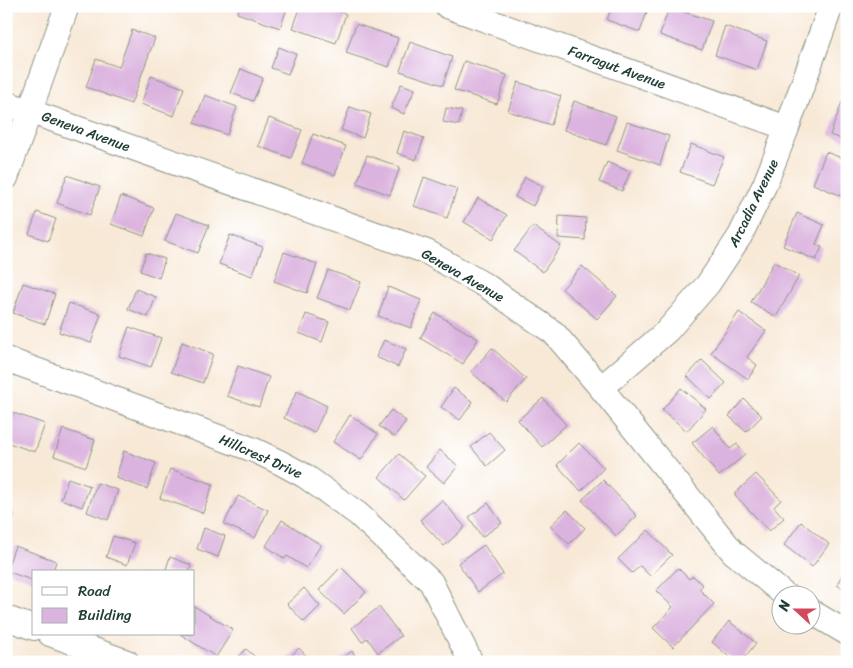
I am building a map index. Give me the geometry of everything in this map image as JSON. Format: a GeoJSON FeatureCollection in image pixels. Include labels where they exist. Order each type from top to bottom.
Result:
{"type":"FeatureCollection","features":[{"type":"Feature","properties":{"kind":"street"},"geometry":{"type":"LineString","coordinates":[[6,178],[67,6]]}},
{"type":"Feature","properties":{"kind":"street","name":"Farragut Avenue"},"geometry":{"type":"LineString","coordinates":[[447,6],[787,128]]}},
{"type":"Feature","properties":{"kind":"street","name":"Arcadia Avenue"},"geometry":{"type":"LineString","coordinates":[[602,388],[667,330],[708,284],[740,236],[765,184],[831,6]]}},
{"type":"Feature","properties":{"kind":"street","name":"Geneva Avenue"},"geometry":{"type":"LineString","coordinates":[[6,103],[427,252],[488,286],[554,333],[602,388],[733,552],[774,586]]}},
{"type":"Feature","properties":{"kind":"street","name":"Hillcrest Drive"},"geometry":{"type":"LineString","coordinates":[[6,359],[254,450],[305,476],[358,514],[431,582],[471,662]]}},
{"type":"Feature","properties":{"kind":"street"},"geometry":{"type":"LineString","coordinates":[[820,617],[847,633]]}},
{"type":"Feature","properties":{"kind":"street"},"geometry":{"type":"LineString","coordinates":[[6,618],[32,627]]}},
{"type":"Feature","properties":{"kind":"street"},"geometry":{"type":"LineString","coordinates":[[56,636],[127,662]]}},
{"type":"Feature","properties":{"kind":"building"},"geometry":{"type":"Polygon","coordinates":[[[240,6],[288,6],[280,28],[237,13],[240,6]]]}},
{"type":"Feature","properties":{"kind":"building"},"geometry":{"type":"Polygon","coordinates":[[[301,6],[325,6],[346,14],[336,43],[293,28],[301,6]]]}},
{"type":"Feature","properties":{"kind":"building"},"geometry":{"type":"Polygon","coordinates":[[[612,6],[649,6],[640,32],[607,20],[612,6]]]}},
{"type":"Feature","properties":{"kind":"building"},"geometry":{"type":"Polygon","coordinates":[[[669,7],[712,21],[702,50],[660,35],[669,7]]]}},
{"type":"Feature","properties":{"kind":"building"},"geometry":{"type":"Polygon","coordinates":[[[356,24],[398,38],[389,67],[346,53],[356,24]]]}},
{"type":"Feature","properties":{"kind":"building"},"geometry":{"type":"Polygon","coordinates":[[[725,26],[767,41],[757,70],[715,55],[725,26]]]}},
{"type":"Feature","properties":{"kind":"building"},"geometry":{"type":"Polygon","coordinates":[[[132,30],[155,38],[131,104],[86,87],[96,59],[119,67],[132,30]]]}},
{"type":"Feature","properties":{"kind":"building"},"geometry":{"type":"Polygon","coordinates":[[[410,42],[452,57],[443,85],[400,71],[410,42]]]}},
{"type":"Feature","properties":{"kind":"building"},"geometry":{"type":"Polygon","coordinates":[[[279,47],[296,54],[288,74],[271,68],[279,47]]]}},
{"type":"Feature","properties":{"kind":"building"},"geometry":{"type":"Polygon","coordinates":[[[464,61],[507,75],[497,104],[454,90],[464,61]]]}},
{"type":"Feature","properties":{"kind":"building"},"geometry":{"type":"Polygon","coordinates":[[[241,69],[263,78],[253,101],[231,93],[241,69]]]}},
{"type":"Feature","properties":{"kind":"building"},"geometry":{"type":"Polygon","coordinates":[[[151,76],[184,88],[174,116],[141,104],[151,76]]]}},
{"type":"Feature","properties":{"kind":"building"},"geometry":{"type":"Polygon","coordinates":[[[518,82],[561,96],[551,125],[508,111],[518,82]]]}},
{"type":"Feature","properties":{"kind":"building"},"geometry":{"type":"Polygon","coordinates":[[[401,84],[415,89],[404,114],[391,108],[401,84]]]}},
{"type":"Feature","properties":{"kind":"building"},"geometry":{"type":"Polygon","coordinates":[[[205,95],[237,107],[227,135],[194,123],[205,95]]]}},
{"type":"Feature","properties":{"kind":"building"},"geometry":{"type":"Polygon","coordinates":[[[574,101],[616,116],[606,145],[564,130],[574,101]]]}},
{"type":"Feature","properties":{"kind":"building"},"geometry":{"type":"Polygon","coordinates":[[[842,102],[847,103],[847,141],[830,135],[842,102]]]}},
{"type":"Feature","properties":{"kind":"building"},"geometry":{"type":"Polygon","coordinates":[[[350,107],[371,114],[363,138],[341,130],[350,107]]]}},
{"type":"Feature","properties":{"kind":"building"},"geometry":{"type":"Polygon","coordinates":[[[446,108],[462,111],[459,125],[443,122],[446,108]]]}},
{"type":"Feature","properties":{"kind":"building"},"geometry":{"type":"Polygon","coordinates":[[[269,118],[302,130],[291,158],[258,146],[269,118]]]}},
{"type":"Feature","properties":{"kind":"building"},"geometry":{"type":"Polygon","coordinates":[[[627,122],[669,136],[660,165],[617,150],[627,122]]]}},
{"type":"Feature","properties":{"kind":"building"},"geometry":{"type":"Polygon","coordinates":[[[404,131],[424,138],[416,160],[397,153],[404,131]]]}},
{"type":"Feature","properties":{"kind":"building"},"geometry":{"type":"Polygon","coordinates":[[[313,134],[346,146],[335,175],[302,163],[313,134]]]}},
{"type":"Feature","properties":{"kind":"building"},"geometry":{"type":"Polygon","coordinates":[[[691,144],[724,157],[712,184],[680,172],[691,144]]]}},
{"type":"Feature","properties":{"kind":"building"},"geometry":{"type":"Polygon","coordinates":[[[826,152],[847,160],[847,190],[844,197],[813,184],[826,152]]]}},
{"type":"Feature","properties":{"kind":"building"},"geometry":{"type":"Polygon","coordinates":[[[367,155],[400,167],[390,195],[357,183],[367,155]]]}},
{"type":"Feature","properties":{"kind":"building"},"geometry":{"type":"Polygon","coordinates":[[[607,162],[630,172],[622,191],[599,182],[607,162]]]}},
{"type":"Feature","properties":{"kind":"building"},"geometry":{"type":"Polygon","coordinates":[[[67,175],[100,187],[90,215],[57,203],[67,175]]]}},
{"type":"Feature","properties":{"kind":"building"},"geometry":{"type":"Polygon","coordinates":[[[424,177],[457,189],[447,218],[414,206],[424,177]]]}},
{"type":"Feature","properties":{"kind":"building"},"geometry":{"type":"Polygon","coordinates":[[[525,177],[543,186],[533,206],[515,197],[525,177]]]}},
{"type":"Feature","properties":{"kind":"building"},"geometry":{"type":"Polygon","coordinates":[[[121,196],[154,208],[144,236],[111,224],[121,196]]]}},
{"type":"Feature","properties":{"kind":"building"},"geometry":{"type":"Polygon","coordinates":[[[478,198],[507,215],[493,239],[464,222],[478,198]]]}},
{"type":"Feature","properties":{"kind":"building"},"geometry":{"type":"Polygon","coordinates":[[[37,212],[56,219],[48,241],[29,234],[37,212]]]}},
{"type":"Feature","properties":{"kind":"building"},"geometry":{"type":"Polygon","coordinates":[[[176,213],[209,225],[198,253],[165,241],[176,213]]]}},
{"type":"Feature","properties":{"kind":"building"},"geometry":{"type":"Polygon","coordinates":[[[797,213],[824,225],[816,244],[822,247],[816,260],[783,246],[797,213]]]}},
{"type":"Feature","properties":{"kind":"building"},"geometry":{"type":"Polygon","coordinates":[[[559,216],[586,218],[585,240],[558,238],[559,216]]]}},
{"type":"Feature","properties":{"kind":"building"},"geometry":{"type":"Polygon","coordinates":[[[533,226],[561,246],[543,272],[514,251],[533,226]]]}},
{"type":"Feature","properties":{"kind":"building"},"geometry":{"type":"Polygon","coordinates":[[[230,235],[263,247],[252,276],[219,264],[230,235]]]}},
{"type":"Feature","properties":{"kind":"building"},"geometry":{"type":"Polygon","coordinates":[[[284,252],[317,264],[307,293],[274,281],[284,252]]]}},
{"type":"Feature","properties":{"kind":"building"},"geometry":{"type":"Polygon","coordinates":[[[146,253],[165,259],[159,278],[140,271],[146,253]]]}},
{"type":"Feature","properties":{"kind":"building"},"geometry":{"type":"Polygon","coordinates":[[[774,262],[799,276],[776,317],[751,302],[774,262]]]}},
{"type":"Feature","properties":{"kind":"building"},"geometry":{"type":"Polygon","coordinates":[[[582,266],[617,296],[597,319],[562,289],[582,266]]]}},
{"type":"Feature","properties":{"kind":"building"},"geometry":{"type":"Polygon","coordinates":[[[328,270],[361,282],[350,310],[317,298],[328,270]]]}},
{"type":"Feature","properties":{"kind":"building"},"geometry":{"type":"Polygon","coordinates":[[[23,283],[55,294],[45,324],[13,313],[23,283]]]}},
{"type":"Feature","properties":{"kind":"building"},"geometry":{"type":"Polygon","coordinates":[[[388,287],[421,300],[411,328],[378,316],[388,287]]]}},
{"type":"Feature","properties":{"kind":"building"},"geometry":{"type":"Polygon","coordinates":[[[136,289],[156,297],[148,317],[128,309],[136,289]]]}},
{"type":"Feature","properties":{"kind":"building"},"geometry":{"type":"Polygon","coordinates":[[[69,303],[101,314],[91,343],[59,332],[69,303]]]}},
{"type":"Feature","properties":{"kind":"building"},"geometry":{"type":"Polygon","coordinates":[[[739,312],[766,331],[747,357],[757,365],[748,379],[711,353],[739,312]]]}},
{"type":"Feature","properties":{"kind":"building"},"geometry":{"type":"Polygon","coordinates":[[[435,313],[478,339],[463,364],[420,338],[435,313]]]}},
{"type":"Feature","properties":{"kind":"building"},"geometry":{"type":"Polygon","coordinates":[[[306,314],[329,322],[322,342],[299,333],[306,314]]]}},
{"type":"Feature","properties":{"kind":"building"},"geometry":{"type":"Polygon","coordinates":[[[129,327],[161,338],[151,367],[119,356],[129,327]]]}},
{"type":"Feature","properties":{"kind":"building"},"geometry":{"type":"Polygon","coordinates":[[[384,340],[406,349],[398,367],[376,357],[384,340]]]}},
{"type":"Feature","properties":{"kind":"building"},"geometry":{"type":"Polygon","coordinates":[[[182,342],[213,354],[203,383],[171,372],[182,342]]]}},
{"type":"Feature","properties":{"kind":"building"},"geometry":{"type":"Polygon","coordinates":[[[492,348],[526,379],[506,402],[471,372],[492,348]]]}},
{"type":"Feature","properties":{"kind":"building"},"geometry":{"type":"Polygon","coordinates":[[[702,360],[726,383],[711,399],[687,376],[702,360]]]}},
{"type":"Feature","properties":{"kind":"building"},"geometry":{"type":"Polygon","coordinates":[[[238,366],[269,377],[259,407],[227,396],[238,366]]]}},
{"type":"Feature","properties":{"kind":"building"},"geometry":{"type":"Polygon","coordinates":[[[454,388],[473,402],[460,420],[441,407],[454,388]]]}},
{"type":"Feature","properties":{"kind":"building"},"geometry":{"type":"Polygon","coordinates":[[[681,388],[706,409],[687,431],[662,410],[681,388]]]}},
{"type":"Feature","properties":{"kind":"building"},"geometry":{"type":"Polygon","coordinates":[[[297,391],[327,406],[314,433],[284,418],[297,391]]]}},
{"type":"Feature","properties":{"kind":"building"},"geometry":{"type":"Polygon","coordinates":[[[543,398],[566,425],[542,447],[518,420],[543,398]]]}},
{"type":"Feature","properties":{"kind":"building"},"geometry":{"type":"Polygon","coordinates":[[[744,399],[762,416],[746,432],[729,416],[744,399]]]}},
{"type":"Feature","properties":{"kind":"building"},"geometry":{"type":"Polygon","coordinates":[[[391,410],[406,421],[394,437],[379,426],[391,410]]]}},
{"type":"Feature","properties":{"kind":"building"},"geometry":{"type":"Polygon","coordinates":[[[11,412],[45,424],[35,452],[6,442],[6,425],[11,412]]]}},
{"type":"Feature","properties":{"kind":"building"},"geometry":{"type":"Polygon","coordinates":[[[350,415],[378,434],[361,460],[333,442],[350,415]]]}},
{"type":"Feature","properties":{"kind":"building"},"geometry":{"type":"Polygon","coordinates":[[[713,426],[730,449],[737,444],[745,455],[719,476],[692,443],[713,426]]]}},
{"type":"Feature","properties":{"kind":"building"},"geometry":{"type":"Polygon","coordinates":[[[63,429],[95,440],[86,467],[54,456],[63,429]]]}},
{"type":"Feature","properties":{"kind":"building"},"geometry":{"type":"Polygon","coordinates":[[[489,432],[505,450],[487,466],[471,447],[489,432]]]}},
{"type":"Feature","properties":{"kind":"building"},"geometry":{"type":"Polygon","coordinates":[[[579,443],[604,468],[581,491],[557,465],[579,443]]]}},
{"type":"Feature","properties":{"kind":"building"},"geometry":{"type":"Polygon","coordinates":[[[440,450],[458,466],[444,483],[426,467],[440,450]]]}},
{"type":"Feature","properties":{"kind":"building"},"geometry":{"type":"Polygon","coordinates":[[[124,451],[156,463],[147,489],[116,478],[124,451]]]}},
{"type":"Feature","properties":{"kind":"building"},"geometry":{"type":"Polygon","coordinates":[[[399,454],[425,476],[404,500],[379,477],[399,454]]]}},
{"type":"Feature","properties":{"kind":"building"},"geometry":{"type":"Polygon","coordinates":[[[170,469],[213,484],[203,513],[160,498],[170,469]]]}},
{"type":"Feature","properties":{"kind":"building"},"geometry":{"type":"Polygon","coordinates":[[[756,474],[781,500],[774,507],[784,518],[769,531],[734,494],[756,474]]]}},
{"type":"Feature","properties":{"kind":"building"},"geometry":{"type":"Polygon","coordinates":[[[68,478],[90,486],[82,507],[61,499],[68,478]]]}},
{"type":"Feature","properties":{"kind":"building"},"geometry":{"type":"Polygon","coordinates":[[[603,480],[637,516],[616,536],[582,500],[603,480]]]}},
{"type":"Feature","properties":{"kind":"building"},"geometry":{"type":"Polygon","coordinates":[[[97,483],[118,490],[108,520],[87,512],[97,483]]]}},
{"type":"Feature","properties":{"kind":"building"},"geometry":{"type":"Polygon","coordinates":[[[238,496],[268,510],[255,538],[224,524],[238,496]]]}},
{"type":"Feature","properties":{"kind":"building"},"geometry":{"type":"Polygon","coordinates":[[[442,500],[465,527],[444,546],[420,520],[442,500]]]}},
{"type":"Feature","properties":{"kind":"building"},"geometry":{"type":"Polygon","coordinates":[[[488,503],[502,523],[482,537],[469,517],[488,503]]]}},
{"type":"Feature","properties":{"kind":"building"},"geometry":{"type":"Polygon","coordinates":[[[567,510],[585,528],[569,544],[550,526],[567,510]]]}},
{"type":"Feature","properties":{"kind":"building"},"geometry":{"type":"Polygon","coordinates":[[[6,511],[14,514],[7,536],[6,536],[6,511]]]}},
{"type":"Feature","properties":{"kind":"building"},"geometry":{"type":"Polygon","coordinates":[[[282,520],[321,545],[306,568],[287,556],[285,559],[266,546],[282,520]]]}},
{"type":"Feature","properties":{"kind":"building"},"geometry":{"type":"Polygon","coordinates":[[[801,522],[829,544],[812,567],[784,545],[801,522]]]}},
{"type":"Feature","properties":{"kind":"building"},"geometry":{"type":"Polygon","coordinates":[[[204,528],[225,536],[218,557],[197,549],[204,528]]]}},
{"type":"Feature","properties":{"kind":"building"},"geometry":{"type":"Polygon","coordinates":[[[648,530],[672,555],[650,576],[640,566],[632,573],[618,559],[648,530]]]}},
{"type":"Feature","properties":{"kind":"building"},"geometry":{"type":"Polygon","coordinates":[[[113,536],[135,543],[127,565],[106,557],[113,536]]]}},
{"type":"Feature","properties":{"kind":"building"},"geometry":{"type":"Polygon","coordinates":[[[484,545],[503,574],[478,592],[458,563],[484,545]]]}},
{"type":"Feature","properties":{"kind":"building"},"geometry":{"type":"Polygon","coordinates":[[[15,546],[56,561],[54,570],[32,570],[32,580],[6,571],[15,546]]]}},
{"type":"Feature","properties":{"kind":"building"},"geometry":{"type":"Polygon","coordinates":[[[170,557],[191,565],[190,570],[166,570],[170,557]]]}},
{"type":"Feature","properties":{"kind":"building"},"geometry":{"type":"Polygon","coordinates":[[[847,565],[847,590],[837,585],[847,565]]]}},
{"type":"Feature","properties":{"kind":"building"},"geometry":{"type":"Polygon","coordinates":[[[341,567],[366,592],[344,614],[319,590],[341,567]]]}},
{"type":"Feature","properties":{"kind":"building"},"geometry":{"type":"Polygon","coordinates":[[[678,568],[689,579],[693,576],[703,585],[699,589],[714,604],[673,647],[653,628],[673,607],[656,591],[678,568]]]}},
{"type":"Feature","properties":{"kind":"building"},"geometry":{"type":"Polygon","coordinates":[[[304,588],[320,606],[304,622],[287,604],[304,588]]]}},
{"type":"Feature","properties":{"kind":"building"},"geometry":{"type":"Polygon","coordinates":[[[195,607],[233,630],[216,657],[183,636],[195,636],[195,607]]]}},
{"type":"Feature","properties":{"kind":"building"},"geometry":{"type":"Polygon","coordinates":[[[379,607],[401,636],[378,653],[367,638],[362,642],[352,628],[379,607]]]}},
{"type":"Feature","properties":{"kind":"building"},"geometry":{"type":"Polygon","coordinates":[[[729,621],[756,643],[741,662],[735,662],[712,642],[729,621]]]}},
{"type":"Feature","properties":{"kind":"building"},"geometry":{"type":"Polygon","coordinates":[[[299,648],[312,662],[285,662],[299,648]]]}},
{"type":"Feature","properties":{"kind":"building"},"geometry":{"type":"Polygon","coordinates":[[[246,649],[261,662],[234,662],[246,649]]]}},
{"type":"Feature","properties":{"kind":"building"},"geometry":{"type":"Polygon","coordinates":[[[352,651],[359,662],[336,662],[352,651]]]}}]}
